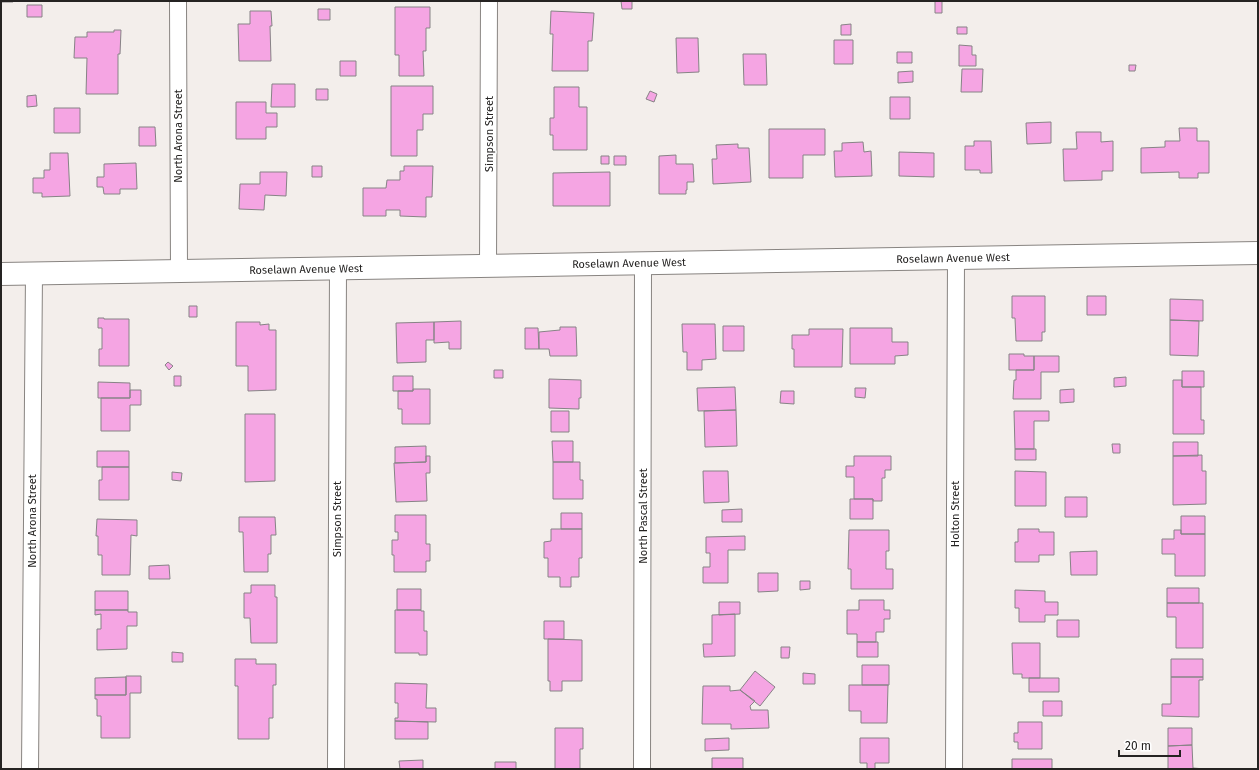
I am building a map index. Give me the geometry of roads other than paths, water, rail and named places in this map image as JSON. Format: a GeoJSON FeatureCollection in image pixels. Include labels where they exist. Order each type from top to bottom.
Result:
{"type":"FeatureCollection","features":[{"type":"Feature","properties":{"kind":"street","name":"North Arona Street"},"geometry":{"type":"LineString","coordinates":[[178,1],[179,271]]}},
{"type":"Feature","properties":{"kind":"street","name":"Simpson Street"},"geometry":{"type":"LineString","coordinates":[[488,267],[489,1]]}},
{"type":"Feature","properties":{"kind":"street","name":"Roselawn Avenue West"},"geometry":{"type":"LineString","coordinates":[[1,274],[1258,253]]}},
{"type":"Feature","properties":{"kind":"street","name":"Holton Street"},"geometry":{"type":"LineString","coordinates":[[954,769],[956,258]]}},
{"type":"Feature","properties":{"kind":"street","name":"North Pascal Street"},"geometry":{"type":"LineString","coordinates":[[642,769],[643,263]]}},
{"type":"Feature","properties":{"kind":"street","name":"Simpson Street"},"geometry":{"type":"LineString","coordinates":[[336,769],[338,268]]}},
{"type":"Feature","properties":{"kind":"street","name":"North Arona Street"},"geometry":{"type":"LineString","coordinates":[[30,769],[34,274]]}}]}
